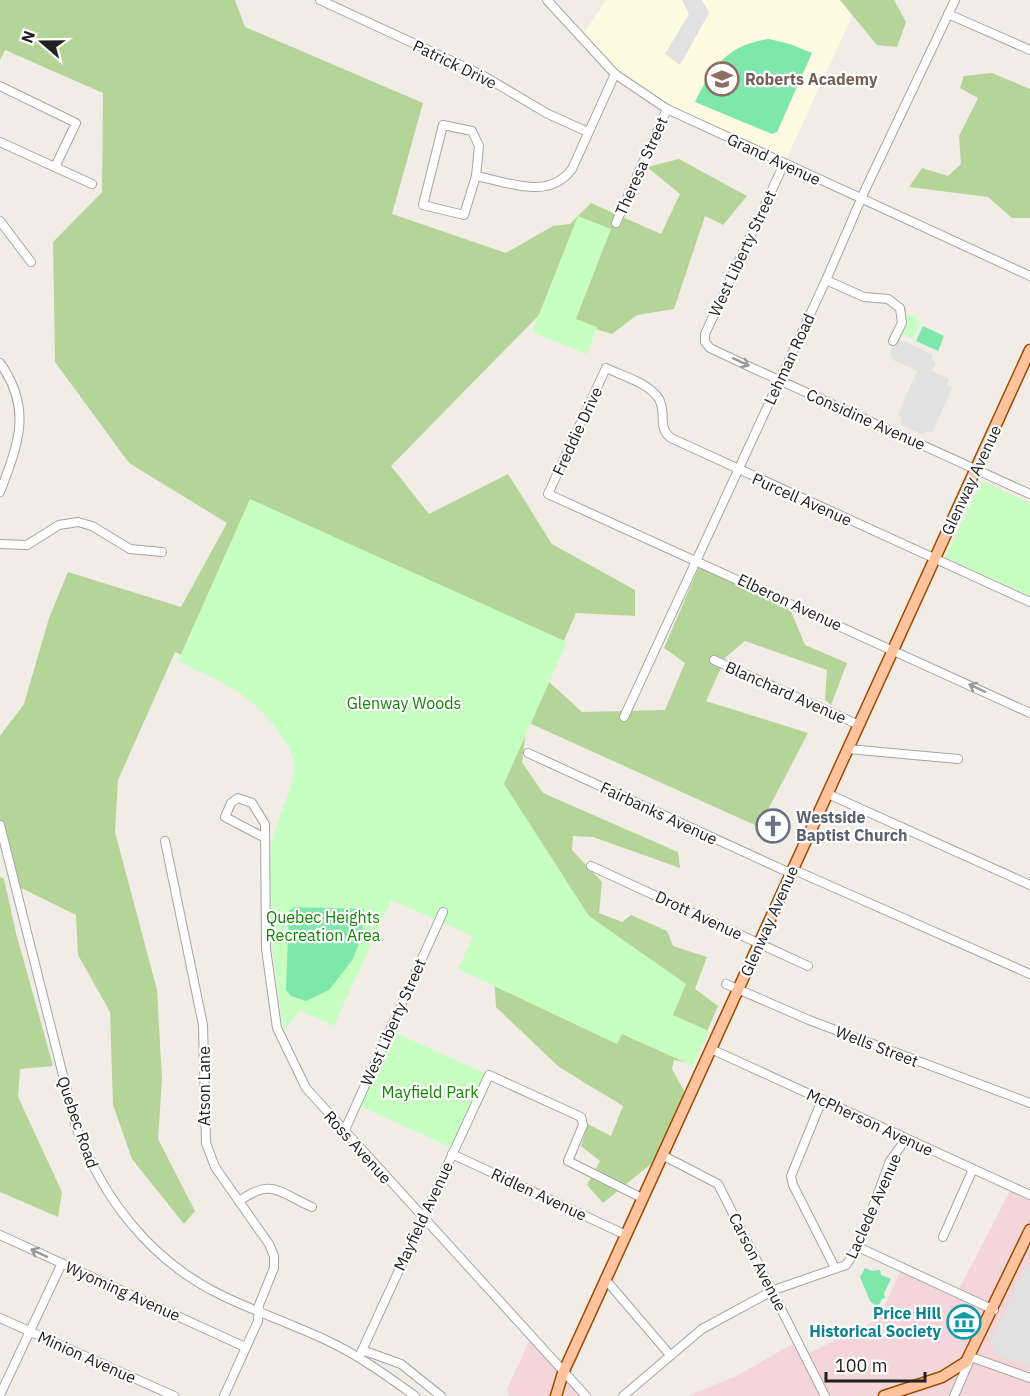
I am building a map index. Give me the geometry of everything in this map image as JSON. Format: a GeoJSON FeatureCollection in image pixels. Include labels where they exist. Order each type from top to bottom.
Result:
{"type":"FeatureCollection","features":[{"type":"Feature","properties":{"kind":"main road","name":"Glenway Avenue"},"geometry":{"type":"LineString","coordinates":[[556,1396],[563,1372],[1030,350]]}},
{"type":"Feature","properties":{"kind":"main road"},"geometry":{"type":"LineString","coordinates":[[884,1396],[942,1377],[962,1366],[971,1357],[1030,1230]]}},
{"type":"Feature","properties":{"kind":"street","name":"Patrick Drive"},"geometry":{"type":"LineString","coordinates":[[320,0],[482,75],[548,114],[588,132]]}},
{"type":"Feature","properties":{"kind":"street","name":"Grand Avenue"},"geometry":{"type":"LineString","coordinates":[[547,0],[572,30],[615,74],[667,109],[1030,276]]}},
{"type":"Feature","properties":{"kind":"street","name":"Lehman Road"},"geometry":{"type":"LineString","coordinates":[[624,717],[826,280],[861,199],[955,0]]}},
{"type":"Feature","properties":{"kind":"street"},"geometry":{"type":"LineString","coordinates":[[948,14],[1030,50]]}},
{"type":"Feature","properties":{"kind":"street"},"geometry":{"type":"LineString","coordinates":[[476,176],[539,189],[556,183],[572,169],[615,74]]}},
{"type":"Feature","properties":{"kind":"street"},"geometry":{"type":"LineString","coordinates":[[0,86],[76,123],[55,167]]}},
{"type":"Feature","properties":{"kind":"street","name":"Theresa Street"},"geometry":{"type":"LineString","coordinates":[[616,223],[667,109]]}},
{"type":"Feature","properties":{"kind":"street"},"geometry":{"type":"LineString","coordinates":[[443,125],[472,131],[479,146],[476,176],[464,215],[423,205],[443,125]]}},
{"type":"Feature","properties":{"kind":"street"},"geometry":{"type":"LineString","coordinates":[[0,142],[92,184]]}},
{"type":"Feature","properties":{"kind":"street","name":"West Liberty Street"},"geometry":{"type":"LineString","coordinates":[[705,342],[705,334],[784,164]]}},
{"type":"Feature","properties":{"kind":"street"},"geometry":{"type":"LineString","coordinates":[[0,221],[31,262]]}},
{"type":"Feature","properties":{"kind":"street"},"geometry":{"type":"LineString","coordinates":[[826,280],[864,297],[888,298],[900,308],[902,323],[893,341]]}},
{"type":"Feature","properties":{"kind":"street","name":"Considine Avenue"},"geometry":{"type":"LineString","coordinates":[[705,342],[710,348],[1030,494]]}},
{"type":"Feature","properties":{"kind":"street"},"geometry":{"type":"LineString","coordinates":[[0,363],[13,385],[20,420],[17,448],[0,492]]}},
{"type":"Feature","properties":{"kind":"street","name":"Purcell Avenue"},"geometry":{"type":"LineString","coordinates":[[606,368],[654,393],[663,409],[662,425],[667,436],[1030,602]]}},
{"type":"Feature","properties":{"kind":"street","name":"Freddie Drive"},"geometry":{"type":"LineString","coordinates":[[548,494],[606,368]]}},
{"type":"Feature","properties":{"kind":"street","name":"Elberon Avenue"},"geometry":{"type":"LineString","coordinates":[[548,494],[1030,713]]}},
{"type":"Feature","properties":{"kind":"street"},"geometry":{"type":"LineString","coordinates":[[0,544],[27,545],[59,525],[78,522],[92,526],[130,549],[162,552]]}},
{"type":"Feature","properties":{"kind":"street","name":"Blanchard Avenue"},"geometry":{"type":"LineString","coordinates":[[714,660],[859,725]]}},
{"type":"Feature","properties":{"kind":"street"},"geometry":{"type":"LineString","coordinates":[[848,749],[958,759]]}},
{"type":"Feature","properties":{"kind":"street","name":"Fairbanks Avenue"},"geometry":{"type":"LineString","coordinates":[[528,753],[791,871],[1030,974]]}},
{"type":"Feature","properties":{"kind":"street"},"geometry":{"type":"LineString","coordinates":[[828,794],[1030,885]]}},
{"type":"Feature","properties":{"kind":"street","name":"Ross Avenue"},"geometry":{"type":"LineString","coordinates":[[265,838],[225,817],[231,803],[238,798],[243,799],[259,810],[266,824],[266,949],[277,1028],[306,1088],[586,1396]]}},
{"type":"Feature","properties":{"kind":"street","name":"Quebec Road"},"geometry":{"type":"LineString","coordinates":[[0,825],[69,1103],[95,1173],[120,1212],[165,1258],[202,1284],[258,1312],[360,1354],[401,1364],[441,1396]]}},
{"type":"Feature","properties":{"kind":"street","name":"Atson Lane"},"geometry":{"type":"LineString","coordinates":[[165,841],[203,1024],[206,1143],[215,1167],[269,1244],[274,1256],[274,1268],[258,1312]]}},
{"type":"Feature","properties":{"kind":"street","name":"Drott Avenue"},"geometry":{"type":"LineString","coordinates":[[591,866],[808,966]]}},
{"type":"Feature","properties":{"kind":"street","name":"West Liberty Street"},"geometry":{"type":"LineString","coordinates":[[344,1132],[443,912]]}},
{"type":"Feature","properties":{"kind":"street","name":"Wells Street"},"geometry":{"type":"LineString","coordinates":[[726,984],[809,1020],[1030,1103]]}},
{"type":"Feature","properties":{"kind":"street","name":"McPherson Avenue"},"geometry":{"type":"LineString","coordinates":[[711,1049],[1030,1195]]}},
{"type":"Feature","properties":{"kind":"street","name":"Mayfield Avenue"},"geometry":{"type":"LineString","coordinates":[[360,1354],[489,1074],[575,1112],[582,1118],[583,1125],[568,1161],[642,1198]]}},
{"type":"Feature","properties":{"kind":"street"},"geometry":{"type":"LineString","coordinates":[[822,1100],[791,1176],[793,1185],[835,1268]]}},
{"type":"Feature","properties":{"kind":"street","name":"Laclede Avenue"},"geometry":{"type":"LineString","coordinates":[[623,1396],[702,1329],[774,1290],[846,1265],[858,1247],[890,1161],[906,1138]]}},
{"type":"Feature","properties":{"kind":"street","name":"Ridlen Avenue"},"geometry":{"type":"LineString","coordinates":[[452,1154],[626,1235]]}},
{"type":"Feature","properties":{"kind":"street","name":"Carson Avenue"},"geometry":{"type":"LineString","coordinates":[[663,1155],[718,1184],[774,1290],[825,1396]]}},
{"type":"Feature","properties":{"kind":"street"},"geometry":{"type":"LineString","coordinates":[[943,1237],[973,1169]]}},
{"type":"Feature","properties":{"kind":"street"},"geometry":{"type":"LineString","coordinates":[[239,1201],[257,1189],[267,1188],[312,1208]]}},
{"type":"Feature","properties":{"kind":"street","name":"Wyoming Avenue"},"geometry":{"type":"LineString","coordinates":[[0,1235],[245,1347]]}},
{"type":"Feature","properties":{"kind":"street"},"geometry":{"type":"LineString","coordinates":[[858,1247],[994,1310]]}},
{"type":"Feature","properties":{"kind":"street"},"geometry":{"type":"LineString","coordinates":[[0,1395],[62,1263]]}},
{"type":"Feature","properties":{"kind":"street"},"geometry":{"type":"LineString","coordinates":[[605,1280],[670,1355]]}},
{"type":"Feature","properties":{"kind":"street"},"geometry":{"type":"LineString","coordinates":[[224,1396],[258,1320],[258,1312]]}},
{"type":"Feature","properties":{"kind":"street","name":"Minion Avenue"},"geometry":{"type":"LineString","coordinates":[[0,1318],[174,1396]]}},
{"type":"Feature","properties":{"kind":"street","name":"Quebec Road"},"geometry":{"type":"LineString","coordinates":[[360,1354],[415,1396]]}},
{"type":"Feature","properties":{"kind":"street"},"geometry":{"type":"LineString","coordinates":[[954,1396],[971,1357],[1030,1378]]}},
{"type":"Feature","properties":{"kind":"shaded area","name":"Roberts Academy"},"geometry":{"type":"Polygon","coordinates":[[[606,0],[840,0],[852,16],[784,164],[646,96],[580,39],[606,0]]]}},
{"type":"Feature","properties":{"kind":"shaded area"},"geometry":{"type":"Polygon","coordinates":[[[682,0],[702,0],[709,13],[680,65],[665,54],[689,14],[682,0]]]}},
{"type":"Feature","properties":{"kind":"shaded area"},"geometry":{"type":"Polygon","coordinates":[[[897,338],[933,355],[932,360],[936,362],[932,371],[949,379],[947,385],[952,388],[932,433],[927,431],[923,435],[900,424],[902,418],[898,414],[917,371],[893,360],[890,353],[897,338]]]}},
{"type":"Feature","properties":{"kind":"shaded area"},"geometry":{"type":"Polygon","coordinates":[[[1012,1187],[1030,1195],[1030,1396],[688,1396],[736,1376],[798,1341],[805,1355],[879,1319],[902,1267],[957,1293],[1012,1187]]]}},
{"type":"Feature","properties":{"kind":"shaded area"},"geometry":{"type":"Polygon","coordinates":[[[1026,1264],[1030,1266],[1030,1367],[992,1353],[994,1346],[990,1343],[1026,1264]]]}},
{"type":"Feature","properties":{"kind":"shaded area"},"geometry":{"type":"Polygon","coordinates":[[[531,1337],[585,1396],[509,1396],[507,1389],[531,1337]]]}},
{"type":"Feature","properties":{"kind":"green space"},"geometry":{"type":"Polygon","coordinates":[[[0,0],[235,0],[245,27],[423,103],[392,214],[506,253],[553,226],[570,224],[591,203],[661,234],[680,194],[647,167],[679,159],[747,196],[723,225],[705,216],[674,309],[637,315],[612,334],[541,313],[391,466],[429,514],[508,474],[552,544],[635,590],[635,616],[576,613],[547,680],[582,712],[665,710],[685,663],[664,648],[699,567],[791,611],[805,645],[847,663],[831,705],[825,700],[827,670],[745,641],[726,657],[706,701],[808,733],[759,827],[527,722],[522,762],[543,793],[678,852],[680,868],[593,837],[573,836],[572,850],[602,882],[599,913],[622,922],[631,915],[667,931],[673,946],[707,957],[695,989],[718,1006],[693,1064],[674,1060],[672,1069],[688,1098],[662,1155],[603,1203],[587,1185],[600,1161],[581,1146],[588,1124],[611,1136],[623,1106],[559,1067],[496,1007],[492,945],[453,901],[316,894],[273,842],[306,773],[302,727],[240,682],[175,652],[118,780],[115,832],[157,990],[162,1079],[158,1139],[195,1211],[184,1224],[132,1159],[113,1105],[110,1012],[78,955],[76,915],[13,884],[0,825],[0,736],[24,704],[49,618],[68,572],[181,607],[227,523],[129,463],[55,362],[53,242],[102,192],[103,93],[5,50],[0,60],[0,0]]]}},
{"type":"Feature","properties":{"kind":"green space"},"geometry":{"type":"Polygon","coordinates":[[[840,0],[894,0],[906,22],[897,47],[877,45],[840,0]]]}},
{"type":"Feature","properties":{"kind":"green space"},"geometry":{"type":"Polygon","coordinates":[[[769,39],[812,53],[777,132],[772,134],[695,102],[708,78],[723,59],[743,46],[769,39]]]}},
{"type":"Feature","properties":{"kind":"green space"},"geometry":{"type":"Polygon","coordinates":[[[992,73],[1030,89],[1030,218],[1012,218],[988,197],[909,187],[922,168],[948,176],[961,164],[959,136],[978,98],[960,88],[964,76],[992,73]]]}},
{"type":"Feature","properties":{"kind":"green space"},"geometry":{"type":"Polygon","coordinates":[[[578,216],[611,229],[576,319],[597,327],[587,354],[532,332],[578,216]]]}},
{"type":"Feature","properties":{"kind":"green space"},"geometry":{"type":"Polygon","coordinates":[[[908,315],[921,321],[913,339],[901,334],[908,315]]]}},
{"type":"Feature","properties":{"kind":"green space"},"geometry":{"type":"Polygon","coordinates":[[[923,326],[944,336],[938,351],[916,341],[923,326]]]}},
{"type":"Feature","properties":{"kind":"green space"},"geometry":{"type":"Polygon","coordinates":[[[982,481],[1030,503],[1030,596],[945,557],[982,481]]]}},
{"type":"Feature","properties":{"kind":"green space","name":"Glenway Woods"},"geometry":{"type":"Polygon","coordinates":[[[250,499],[567,642],[504,784],[589,916],[686,984],[673,1015],[709,1031],[693,1066],[622,1034],[617,1044],[458,969],[473,936],[391,900],[334,1026],[300,1010],[284,1031],[272,941],[270,873],[275,830],[293,776],[292,756],[277,730],[255,705],[232,688],[178,661],[250,499]]]}},
{"type":"Feature","properties":{"kind":"green space"},"geometry":{"type":"Polygon","coordinates":[[[0,877],[4,879],[16,933],[53,1066],[20,1069],[18,1097],[62,1192],[58,1217],[0,1192],[0,877]]]}},
{"type":"Feature","properties":{"kind":"green space","name":"Quebec Heights Recreation Area"},"geometry":{"type":"Polygon","coordinates":[[[294,907],[364,909],[362,935],[353,959],[329,990],[306,1001],[291,996],[286,990],[289,911],[294,907]]]}},
{"type":"Feature","properties":{"kind":"green space","name":"Mayfield Park"},"geometry":{"type":"Polygon","coordinates":[[[389,1030],[489,1075],[454,1149],[356,1104],[389,1030]]]}},
{"type":"Feature","properties":{"kind":"green space"},"geometry":{"type":"Polygon","coordinates":[[[865,1268],[872,1271],[880,1270],[881,1275],[891,1279],[884,1293],[885,1298],[882,1299],[878,1308],[870,1301],[860,1277],[865,1268]]]}},
{"type":"Feature","properties":{"kind":"place","name":"Roberts Academy"},"geometry":{"type":"Point","coordinates":[722,79]}},
{"type":"Feature","properties":{"kind":"place","name":"Westside Baptist Church"},"geometry":{"type":"Point","coordinates":[773,826]}},
{"type":"Feature","properties":{"kind":"place","name":"Price Hill Historical Society"},"geometry":{"type":"Point","coordinates":[964,1322]}}]}
